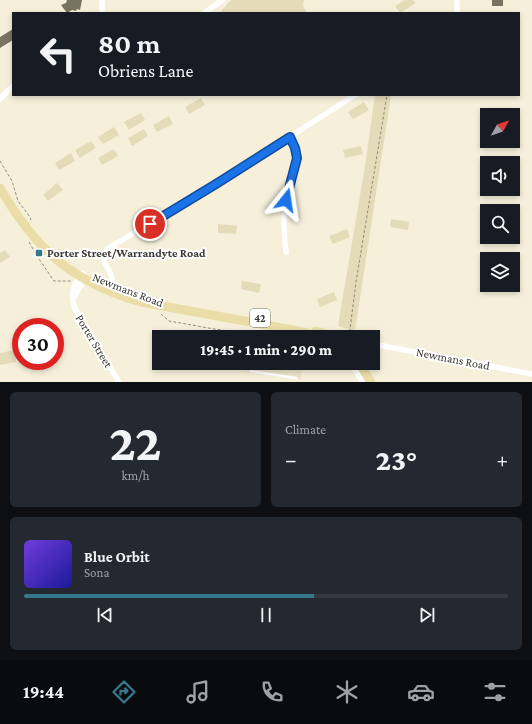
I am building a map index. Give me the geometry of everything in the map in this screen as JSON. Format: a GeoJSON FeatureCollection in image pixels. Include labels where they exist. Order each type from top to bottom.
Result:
{"type":"FeatureCollection","features":[{"type":"Feature","properties":{"kind":"main road","name":"42"},"geometry":{"type":"LineString","coordinates":[[0,188],[28,224],[81,278]]}},
{"type":"Feature","properties":{"kind":"main road","name":"42"},"geometry":{"type":"LineString","coordinates":[[0,188],[12,209],[38,242],[54,258],[81,278]]}},
{"type":"Feature","properties":{"kind":"main road","name":"Newmans Road"},"geometry":{"type":"LineString","coordinates":[[81,278],[141,302],[293,330]]}},
{"type":"Feature","properties":{"kind":"main road","name":"Newmans Road"},"geometry":{"type":"LineString","coordinates":[[183,309],[259,318],[313,330]]}},
{"type":"Feature","properties":{"kind":"main road"},"geometry":{"type":"LineString","coordinates":[[363,370],[371,382]]}},
{"type":"Feature","properties":{"kind":"main road"},"geometry":{"type":"LineString","coordinates":[[369,370],[375,382]]}},
{"type":"Feature","properties":{"kind":"street"},"geometry":{"type":"LineString","coordinates":[[102,0],[102,12]]}},
{"type":"Feature","properties":{"kind":"street"},"geometry":{"type":"LineString","coordinates":[[206,12],[223,0]]}},
{"type":"Feature","properties":{"kind":"street"},"geometry":{"type":"LineString","coordinates":[[457,12],[458,0]]}},
{"type":"Feature","properties":{"kind":"street"},"geometry":{"type":"LineString","coordinates":[[0,100],[12,87]]}},
{"type":"Feature","properties":{"kind":"street"},"geometry":{"type":"LineString","coordinates":[[110,289],[113,278],[103,256],[107,249],[216,184],[353,96]]}},
{"type":"Feature","properties":{"kind":"street"},"geometry":{"type":"LineString","coordinates":[[286,252],[283,228],[284,211],[297,158],[295,148],[290,137]]}},
{"type":"Feature","properties":{"kind":"street","name":"Porter Street"},"geometry":{"type":"LineString","coordinates":[[81,278],[81,285],[73,299],[73,304],[78,316],[119,382]]}},
{"type":"Feature","properties":{"kind":"street","name":"Newmans Road"},"geometry":{"type":"LineString","coordinates":[[380,345],[532,374]]}},
{"type":"Feature","properties":{"kind":"street"},"geometry":{"type":"LineString","coordinates":[[356,370],[362,382]]}},
{"type":"Feature","properties":{"kind":"lane"},"geometry":{"type":"LineString","coordinates":[[250,370],[296,378]]}},
{"type":"Feature","properties":{"kind":"path"},"geometry":{"type":"LineString","coordinates":[[350,330],[356,282],[388,96]]}},
{"type":"Feature","properties":{"kind":"path"},"geometry":{"type":"LineString","coordinates":[[0,161],[12,181],[18,202],[30,218],[31,221],[28,224]]}},
{"type":"Feature","properties":{"kind":"path"},"geometry":{"type":"LineString","coordinates":[[26,237],[54,280],[81,278]]}},
{"type":"Feature","properties":{"kind":"path"},"geometry":{"type":"LineString","coordinates":[[159,311],[169,321],[220,330]]}},
{"type":"Feature","properties":{"kind":"shaded area"},"geometry":{"type":"Polygon","coordinates":[[[231,0],[304,0],[303,6],[306,12],[222,12],[231,0]]]}},
{"type":"Feature","properties":{"kind":"shaded area"},"geometry":{"type":"Polygon","coordinates":[[[405,0],[413,0],[416,3],[402,12],[399,12],[395,6],[405,0]]]}},
{"type":"Feature","properties":{"kind":"shaded area"},"geometry":{"type":"Polygon","coordinates":[[[375,96],[391,96],[355,330],[338,326],[365,166],[375,96]]]}},
{"type":"Feature","properties":{"kind":"shaded area"},"geometry":{"type":"Polygon","coordinates":[[[201,98],[205,105],[189,114],[185,107],[201,98]]]}},
{"type":"Feature","properties":{"kind":"shaded area"},"geometry":{"type":"Polygon","coordinates":[[[364,102],[369,110],[353,119],[348,112],[364,102]]]}},
{"type":"Feature","properties":{"kind":"shaded area"},"geometry":{"type":"Polygon","coordinates":[[[141,113],[145,120],[129,130],[124,122],[141,113]]]}},
{"type":"Feature","properties":{"kind":"shaded area"},"geometry":{"type":"Polygon","coordinates":[[[169,116],[173,124],[157,132],[153,125],[169,116]]]}},
{"type":"Feature","properties":{"kind":"shaded area"},"geometry":{"type":"Polygon","coordinates":[[[114,127],[119,135],[103,144],[98,137],[114,127]]]}},
{"type":"Feature","properties":{"kind":"shaded area"},"geometry":{"type":"Polygon","coordinates":[[[144,129],[148,136],[132,146],[128,138],[144,129]]]}},
{"type":"Feature","properties":{"kind":"shaded area"},"geometry":{"type":"Polygon","coordinates":[[[91,141],[96,148],[80,158],[75,150],[91,141]]]}},
{"type":"Feature","properties":{"kind":"shaded area"},"geometry":{"type":"Polygon","coordinates":[[[361,146],[363,154],[345,158],[343,150],[361,146]]]}},
{"type":"Feature","properties":{"kind":"shaded area"},"geometry":{"type":"Polygon","coordinates":[[[114,149],[118,156],[102,165],[98,158],[114,149]]]}},
{"type":"Feature","properties":{"kind":"shaded area"},"geometry":{"type":"Polygon","coordinates":[[[71,153],[75,161],[59,170],[55,163],[71,153]]]}},
{"type":"Feature","properties":{"kind":"shaded area"},"geometry":{"type":"Polygon","coordinates":[[[57,183],[63,190],[48,201],[43,195],[57,183]]]}},
{"type":"Feature","properties":{"kind":"shaded area"},"geometry":{"type":"Polygon","coordinates":[[[391,219],[409,222],[408,230],[390,227],[391,219]]]}},
{"type":"Feature","properties":{"kind":"shaded area"},"geometry":{"type":"Polygon","coordinates":[[[218,224],[237,226],[236,234],[218,233],[218,224]]]}},
{"type":"Feature","properties":{"kind":"shaded area"},"geometry":{"type":"Polygon","coordinates":[[[347,229],[350,237],[333,244],[329,236],[347,229]]]}},
{"type":"Feature","properties":{"kind":"shaded area"},"geometry":{"type":"Polygon","coordinates":[[[5,250],[10,257],[0,263],[0,253],[5,250]]]}},
{"type":"Feature","properties":{"kind":"shaded area"},"geometry":{"type":"Polygon","coordinates":[[[242,281],[261,284],[259,293],[241,289],[242,281]]]}},
{"type":"Feature","properties":{"kind":"shaded area"},"geometry":{"type":"Polygon","coordinates":[[[334,292],[337,300],[320,307],[317,299],[334,292]]]}},
{"type":"Feature","properties":{"kind":"shaded area"},"geometry":{"type":"Polygon","coordinates":[[[12,350],[12,363],[0,365],[0,353],[12,350]]]}},
{"type":"Feature","properties":{"kind":"shaded area"},"geometry":{"type":"Polygon","coordinates":[[[246,370],[302,370],[301,379],[246,370]]]}},
{"type":"Feature","properties":{"kind":"building"},"geometry":{"type":"Polygon","coordinates":[[[67,0],[82,0],[80,10],[77,9],[76,11],[72,10],[66,12],[61,5],[66,3],[67,0]]]}},
{"type":"Feature","properties":{"kind":"building"},"geometry":{"type":"Polygon","coordinates":[[[492,0],[503,0],[503,6],[492,6],[492,0]]]}},
{"type":"Feature","properties":{"kind":"building"},"geometry":{"type":"Polygon","coordinates":[[[12,30],[12,41],[0,48],[0,37],[12,30]]]}},
{"type":"Feature","properties":{"kind":"place","name":"Porter Street/Warrandyte Road"},"geometry":{"type":"Point","coordinates":[39,253]}},
{"type":"Feature","properties":{"kind":"route"},"geometry":{"type":"LineString","coordinates":[[150,224],[290,137],[297,153],[297,158],[286,200]]}}]}
